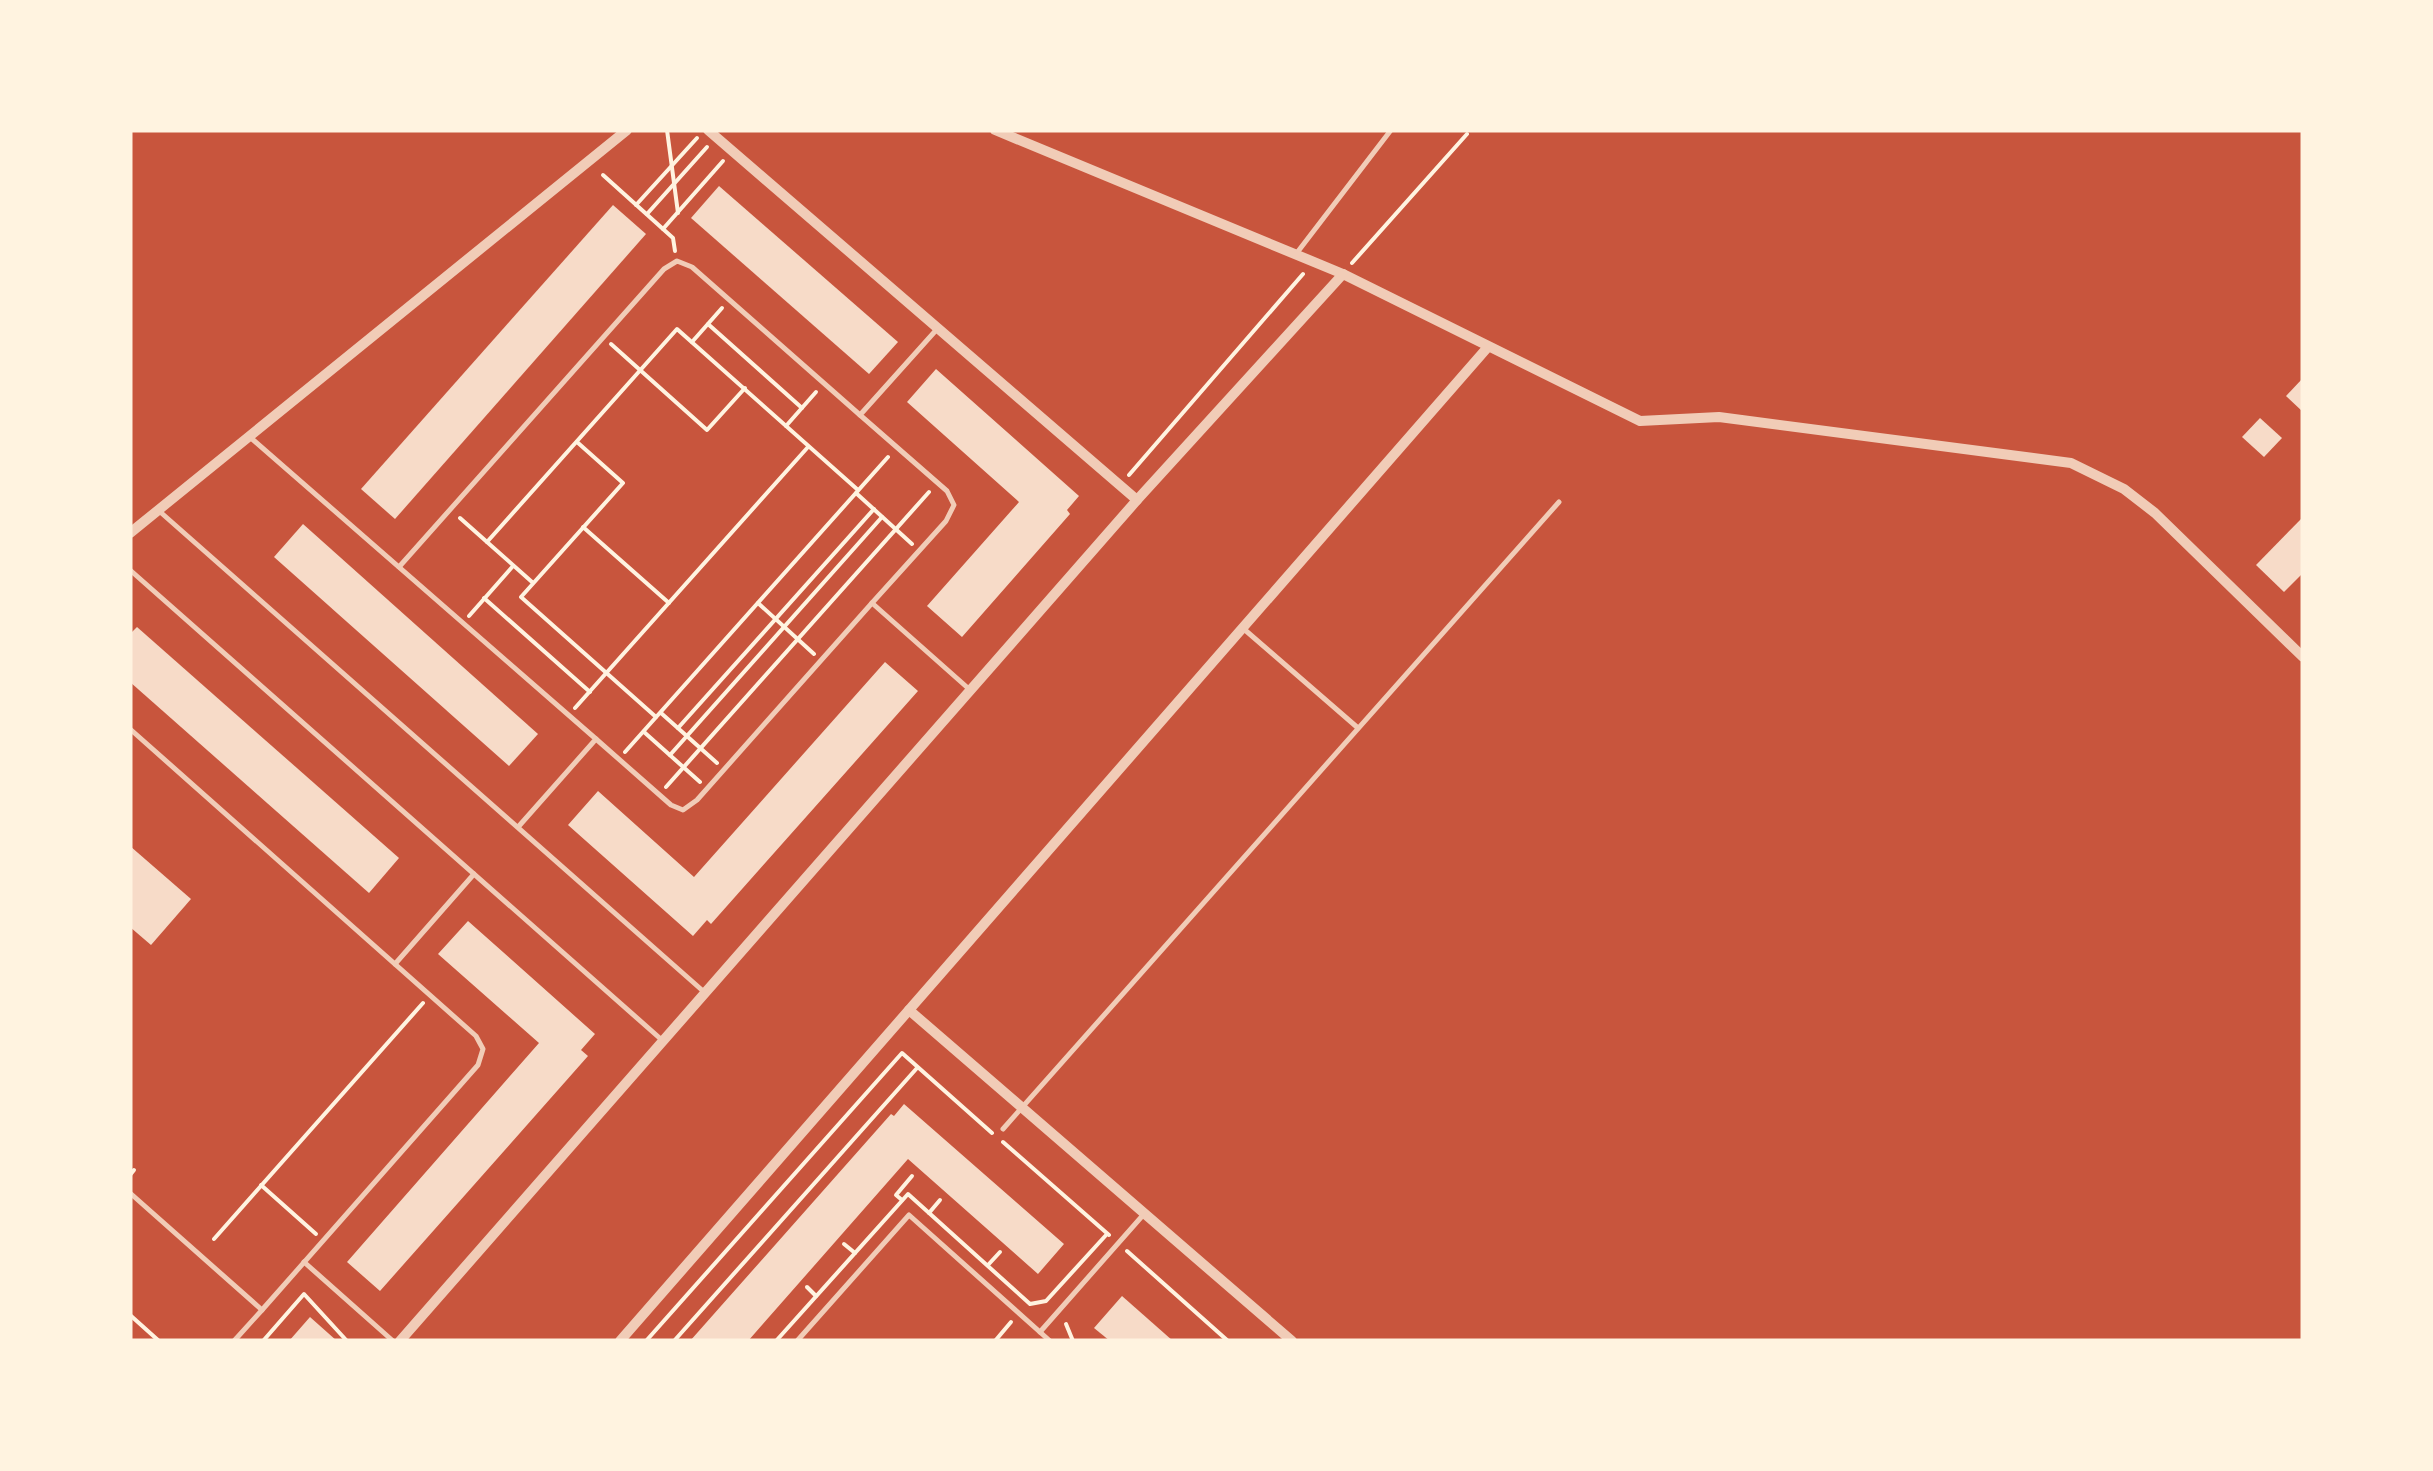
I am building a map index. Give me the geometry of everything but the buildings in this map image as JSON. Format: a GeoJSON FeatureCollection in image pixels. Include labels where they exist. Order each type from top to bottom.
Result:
{"type":"FeatureCollection","features":[{"type":"Feature","properties":{"kind":"street"},"geometry":{"type":"LineString","coordinates":[[130,533],[627,130]]}},
{"type":"Feature","properties":{"kind":"street"},"geometry":{"type":"LineString","coordinates":[[995,130],[1342,274],[1640,420],[1719,418],[2071,463],[2124,489],[2155,512],[2303,657]]}},
{"type":"Feature","properties":{"kind":"street"},"geometry":{"type":"LineString","coordinates":[[704,132],[1137,500]]}},
{"type":"Feature","properties":{"kind":"street"},"geometry":{"type":"LineString","coordinates":[[396,1341],[1137,500],[1342,274]]}},
{"type":"Feature","properties":{"kind":"street"},"geometry":{"type":"LineString","coordinates":[[620,1341],[1245,630],[1487,348]]}},
{"type":"Feature","properties":{"kind":"street"},"geometry":{"type":"LineString","coordinates":[[908,1010],[1292,1341]]}},
{"type":"Feature","properties":{"kind":"lane"},"geometry":{"type":"LineString","coordinates":[[1296,254],[1391,130]]}},
{"type":"Feature","properties":{"kind":"lane"},"geometry":{"type":"LineString","coordinates":[[249,436],[398,567],[618,759],[683,810],[708,788],[954,506],[937,483],[730,300],[692,267],[676,261],[664,269],[398,567]]}},
{"type":"Feature","properties":{"kind":"lane"},"geometry":{"type":"LineString","coordinates":[[860,415],[938,328]]}},
{"type":"Feature","properties":{"kind":"lane"},"geometry":{"type":"LineString","coordinates":[[1003,1129],[1560,502]]}},
{"type":"Feature","properties":{"kind":"lane"},"geometry":{"type":"LineString","coordinates":[[158,510],[705,993]]}},
{"type":"Feature","properties":{"kind":"lane"},"geometry":{"type":"LineString","coordinates":[[130,570],[663,1041]]}},
{"type":"Feature","properties":{"kind":"lane"},"geometry":{"type":"LineString","coordinates":[[872,603],[970,690]]}},
{"type":"Feature","properties":{"kind":"lane"},"geometry":{"type":"LineString","coordinates":[[1245,630],[1358,728]]}},
{"type":"Feature","properties":{"kind":"lane"},"geometry":{"type":"LineString","coordinates":[[130,729],[476,1036],[483,1049],[478,1065],[234,1341]]}},
{"type":"Feature","properties":{"kind":"lane"},"geometry":{"type":"LineString","coordinates":[[518,828],[596,740]]}},
{"type":"Feature","properties":{"kind":"lane"},"geometry":{"type":"LineString","coordinates":[[394,964],[474,874]]}},
{"type":"Feature","properties":{"kind":"lane"},"geometry":{"type":"LineString","coordinates":[[130,1193],[262,1310]]}},
{"type":"Feature","properties":{"kind":"lane"},"geometry":{"type":"LineString","coordinates":[[1040,1332],[1145,1214]]}},
{"type":"Feature","properties":{"kind":"lane"},"geometry":{"type":"LineString","coordinates":[[797,1341],[909,1215],[1050,1341]]}},
{"type":"Feature","properties":{"kind":"lane"},"geometry":{"type":"LineString","coordinates":[[304,1262],[396,1341]]}},
{"type":"Feature","properties":{"kind":"path"},"geometry":{"type":"LineString","coordinates":[[667,130],[678,212]]}},
{"type":"Feature","properties":{"kind":"path"},"geometry":{"type":"LineString","coordinates":[[636,205],[704,132]]}},
{"type":"Feature","properties":{"kind":"path"},"geometry":{"type":"LineString","coordinates":[[1342,274],[1467,134]]}},
{"type":"Feature","properties":{"kind":"path"},"geometry":{"type":"LineString","coordinates":[[647,214],[709,144]]}},
{"type":"Feature","properties":{"kind":"path"},"geometry":{"type":"LineString","coordinates":[[664,229],[726,158]]}},
{"type":"Feature","properties":{"kind":"path"},"geometry":{"type":"LineString","coordinates":[[603,175],[673,238],[676,261]]}},
{"type":"Feature","properties":{"kind":"path"},"geometry":{"type":"LineString","coordinates":[[1120,485],[1313,261]]}},
{"type":"Feature","properties":{"kind":"path"},"geometry":{"type":"LineString","coordinates":[[692,342],[730,300]]}},
{"type":"Feature","properties":{"kind":"path"},"geometry":{"type":"LineString","coordinates":[[708,324],[802,408]]}},
{"type":"Feature","properties":{"kind":"path"},"geometry":{"type":"LineString","coordinates":[[487,542],[678,329],[919,550]]}},
{"type":"Feature","properties":{"kind":"path"},"geometry":{"type":"LineString","coordinates":[[603,338],[708,430],[745,388]]}},
{"type":"Feature","properties":{"kind":"path"},"geometry":{"type":"LineString","coordinates":[[786,426],[824,383]]}},
{"type":"Feature","properties":{"kind":"path"},"geometry":{"type":"LineString","coordinates":[[577,442],[622,483],[521,597],[724,769]]}},
{"type":"Feature","properties":{"kind":"path"},"geometry":{"type":"LineString","coordinates":[[569,716],[809,446]]}},
{"type":"Feature","properties":{"kind":"path"},"geometry":{"type":"LineString","coordinates":[[618,759],[896,447]]}},
{"type":"Feature","properties":{"kind":"path"},"geometry":{"type":"LineString","coordinates":[[660,795],[937,483]]}},
{"type":"Feature","properties":{"kind":"path"},"geometry":{"type":"LineString","coordinates":[[450,509],[534,584]]}},
{"type":"Feature","properties":{"kind":"path"},"geometry":{"type":"LineString","coordinates":[[678,728],[874,509]]}},
{"type":"Feature","properties":{"kind":"path"},"geometry":{"type":"LineString","coordinates":[[670,755],[882,517]]}},
{"type":"Feature","properties":{"kind":"path"},"geometry":{"type":"LineString","coordinates":[[583,527],[669,604]]}},
{"type":"Feature","properties":{"kind":"path"},"geometry":{"type":"LineString","coordinates":[[462,623],[514,566]]}},
{"type":"Feature","properties":{"kind":"path"},"geometry":{"type":"LineString","coordinates":[[484,598],[590,692]]}},
{"type":"Feature","properties":{"kind":"path"},"geometry":{"type":"LineString","coordinates":[[758,603],[822,660]]}},
{"type":"Feature","properties":{"kind":"path"},"geometry":{"type":"LineString","coordinates":[[643,731],[708,788]]}},
{"type":"Feature","properties":{"kind":"path"},"geometry":{"type":"LineString","coordinates":[[214,1239],[430,996]]}},
{"type":"Feature","properties":{"kind":"path"},"geometry":{"type":"LineString","coordinates":[[646,1341],[902,1053],[1228,1341]]}},
{"type":"Feature","properties":{"kind":"path"},"geometry":{"type":"LineString","coordinates":[[674,1341],[918,1067]]}},
{"type":"Feature","properties":{"kind":"path"},"geometry":{"type":"LineString","coordinates":[[902,1200],[896,1194],[912,1176]]}},
{"type":"Feature","properties":{"kind":"path"},"geometry":{"type":"LineString","coordinates":[[262,1185],[323,1240]]}},
{"type":"Feature","properties":{"kind":"path"},"geometry":{"type":"LineString","coordinates":[[776,1341],[908,1194],[1030,1304],[1038,1305],[1107,1234]]}},
{"type":"Feature","properties":{"kind":"path"},"geometry":{"type":"LineString","coordinates":[[929,1212],[940,1200]]}},
{"type":"Feature","properties":{"kind":"path"},"geometry":{"type":"LineString","coordinates":[[844,1244],[855,1253]]}},
{"type":"Feature","properties":{"kind":"path"},"geometry":{"type":"LineString","coordinates":[[988,1266],[1000,1252]]}},
{"type":"Feature","properties":{"kind":"path"},"geometry":{"type":"LineString","coordinates":[[807,1287],[816,1296]]}},
{"type":"Feature","properties":{"kind":"path"},"geometry":{"type":"LineString","coordinates":[[264,1340],[304,1294],[346,1341]]}},
{"type":"Feature","properties":{"kind":"path"},"geometry":{"type":"LineString","coordinates":[[130,1316],[159,1341]]}}]}
